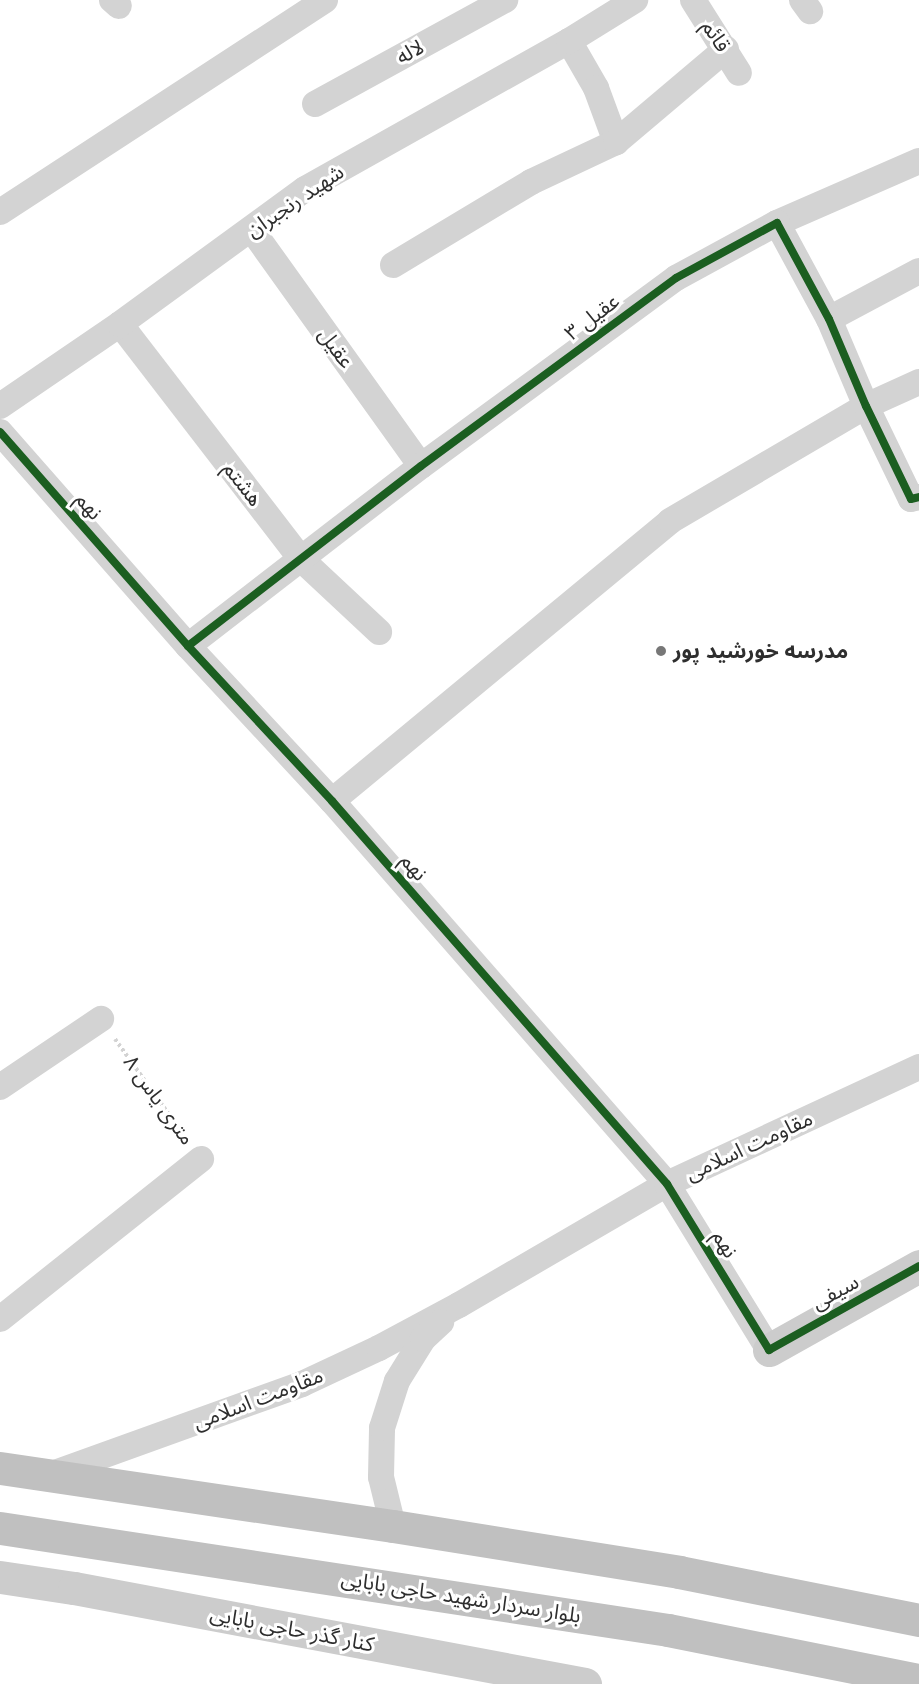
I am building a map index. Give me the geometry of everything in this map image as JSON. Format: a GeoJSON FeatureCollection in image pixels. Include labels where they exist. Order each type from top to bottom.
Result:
{"type":"FeatureCollection","features":[{"type":"Feature","properties":{"kind":"highway"},"geometry":{"type":"LineString","coordinates":[[0,1468],[393,1526],[679,1572],[919,1620]]}},
{"type":"Feature","properties":{"kind":"highway","name":"بلوار سردار شهید حاجی بابایی"},"geometry":{"type":"LineString","coordinates":[[0,1528],[668,1630],[870,1676],[919,1680]]}},
{"type":"Feature","properties":{"kind":"main road","name":"سیفی"},"geometry":{"type":"LineString","coordinates":[[769,1350],[919,1266]]}},
{"type":"Feature","properties":{"kind":"main road","name":"کنار گذر حاجی بابایی"},"geometry":{"type":"LineString","coordinates":[[9,1581],[585,1684]]}},
{"type":"Feature","properties":{"kind":"street"},"geometry":{"type":"LineString","coordinates":[[0,212],[325,0]]}},
{"type":"Feature","properties":{"kind":"street","name":"لاله"},"geometry":{"type":"LineString","coordinates":[[315,104],[505,0]]}},
{"type":"Feature","properties":{"kind":"street","name":"شهید رنجبران"},"geometry":{"type":"LineString","coordinates":[[0,406],[120,324],[252,230],[305,189],[569,41],[635,0]]}},
{"type":"Feature","properties":{"kind":"street","name":"قائم"},"geometry":{"type":"LineString","coordinates":[[693,0],[726,49],[739,74]]}},
{"type":"Feature","properties":{"kind":"street"},"geometry":{"type":"LineString","coordinates":[[569,41],[596,88],[616,142]]}},
{"type":"Feature","properties":{"kind":"street"},"geometry":{"type":"LineString","coordinates":[[393,265],[531,182],[616,142],[726,49]]}},
{"type":"Feature","properties":{"kind":"street","name":"عقیل ۳"},"geometry":{"type":"LineString","coordinates":[[188,646],[421,466],[676,278],[777,224],[919,161]]}},
{"type":"Feature","properties":{"kind":"street"},"geometry":{"type":"LineString","coordinates":[[777,224],[829,319],[866,406],[911,499],[919,497]]}},
{"type":"Feature","properties":{"kind":"street","name":"عقیل"},"geometry":{"type":"LineString","coordinates":[[252,230],[421,466]]}},
{"type":"Feature","properties":{"kind":"street"},"geometry":{"type":"LineString","coordinates":[[829,319],[919,271]]}},
{"type":"Feature","properties":{"kind":"street","name":"هشتم"},"geometry":{"type":"LineString","coordinates":[[120,324],[301,560],[379,632]]}},
{"type":"Feature","properties":{"kind":"street"},"geometry":{"type":"LineString","coordinates":[[332,801],[670,521],[866,406],[919,382]]}},
{"type":"Feature","properties":{"kind":"street","name":"نهم"},"geometry":{"type":"LineString","coordinates":[[0,432],[188,646],[332,801],[667,1184],[769,1350]]}},
{"type":"Feature","properties":{"kind":"street"},"geometry":{"type":"LineString","coordinates":[[0,1087],[101,1019]]}},
{"type":"Feature","properties":{"kind":"street","name":"مقاومت اسلامی"},"geometry":{"type":"LineString","coordinates":[[49,1475],[302,1384],[379,1348],[459,1305],[667,1184],[919,1067]]}},
{"type":"Feature","properties":{"kind":"street","name":"۸ متری یاس"},"geometry":{"type":"LineString","coordinates":[[0,1319],[201,1159]]}},
{"type":"Feature","properties":{"kind":"street","name":"مقاومت اسلامی"},"geometry":{"type":"LineString","coordinates":[[393,1526],[381,1477],[382,1428],[397,1381],[417,1347],[459,1305]]}},
{"type":"Feature","properties":{"kind":"cycle path"},"geometry":{"type":"LineString","coordinates":[[188,646],[421,466],[676,278],[777,223],[829,319],[866,406],[911,499],[919,497]]}},
{"type":"Feature","properties":{"kind":"cycle path"},"geometry":{"type":"LineString","coordinates":[[0,432],[188,646],[332,801],[667,1184],[769,1350],[919,1266]]}},
{"type":"Feature","properties":{"kind":"place","name":"مدرسه خورشید پور"},"geometry":{"type":"Point","coordinates":[661,651]}}]}
